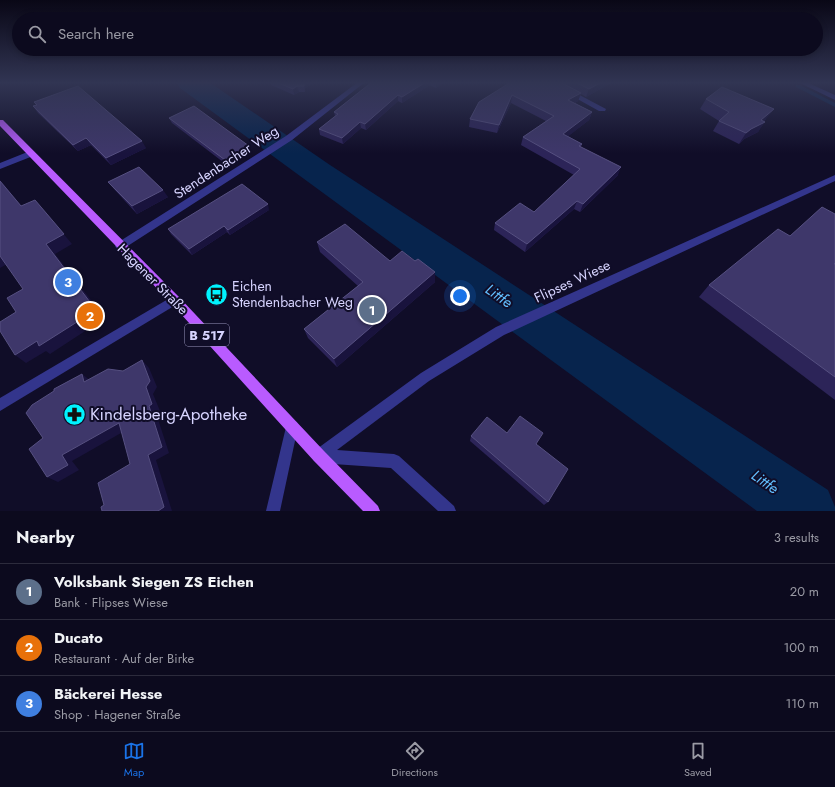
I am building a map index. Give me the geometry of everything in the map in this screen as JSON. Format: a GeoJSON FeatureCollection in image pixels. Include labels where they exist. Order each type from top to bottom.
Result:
{"type":"FeatureCollection","features":[{"type":"Feature","properties":{"kind":"main road","name":"Hagener Straße"},"geometry":{"type":"LineString","coordinates":[[0,122],[120,246],[175,300],[319,456],[373,511]]}},
{"type":"Feature","properties":{"kind":"street","name":"Stendenbacher Weg"},"geometry":{"type":"LineString","coordinates":[[120,246],[268,152],[331,106]]}},
{"type":"Feature","properties":{"kind":"street"},"geometry":{"type":"LineString","coordinates":[[596,106],[602,109]]}},
{"type":"Feature","properties":{"kind":"street"},"geometry":{"type":"LineString","coordinates":[[0,166],[30,154]]}},
{"type":"Feature","properties":{"kind":"street","name":"Flipses Wiese"},"geometry":{"type":"LineString","coordinates":[[319,456],[425,377],[500,331],[835,178]]}},
{"type":"Feature","properties":{"kind":"street"},"geometry":{"type":"LineString","coordinates":[[0,405],[175,300]]}},
{"type":"Feature","properties":{"kind":"street"},"geometry":{"type":"LineString","coordinates":[[273,511],[292,427]]}},
{"type":"Feature","properties":{"kind":"street"},"geometry":{"type":"LineString","coordinates":[[319,456],[394,461],[449,511]]}},
{"type":"Feature","properties":{"kind":"building"},"geometry":{"type":"Polygon","coordinates":[[[33,106],[101,106],[142,141],[106,158],[86,138],[73,145],[33,106]]]}},
{"type":"Feature","properties":{"kind":"building"},"geometry":{"type":"Polygon","coordinates":[[[194,106],[249,146],[225,160],[169,118],[194,106]]]}},
{"type":"Feature","properties":{"kind":"building"},"geometry":{"type":"Polygon","coordinates":[[[342,106],[386,106],[365,124],[360,122],[342,138],[319,129],[338,114],[334,112],[342,106]]]}},
{"type":"Feature","properties":{"kind":"building"},"geometry":{"type":"Polygon","coordinates":[[[477,106],[507,106],[499,125],[470,119],[477,106]]]}},
{"type":"Feature","properties":{"kind":"building"},"geometry":{"type":"Polygon","coordinates":[[[534,106],[580,106],[592,112],[563,134],[582,144],[579,146],[621,167],[583,204],[577,201],[527,244],[495,223],[520,203],[534,212],[580,169],[523,137],[554,116],[534,106]]]}},
{"type":"Feature","properties":{"kind":"building"},"geometry":{"type":"Polygon","coordinates":[[[718,106],[767,106],[774,109],[761,120],[765,122],[746,133],[719,121],[729,112],[718,106]]]}},
{"type":"Feature","properties":{"kind":"building"},"geometry":{"type":"Polygon","coordinates":[[[139,167],[163,190],[132,206],[108,182],[139,167]]]}},
{"type":"Feature","properties":{"kind":"building"},"geometry":{"type":"Polygon","coordinates":[[[0,181],[21,206],[35,200],[64,234],[46,244],[96,310],[39,346],[37,341],[15,355],[0,331],[0,322],[16,312],[7,298],[23,289],[0,256],[0,181]]]}},
{"type":"Feature","properties":{"kind":"building"},"geometry":{"type":"Polygon","coordinates":[[[242,184],[268,204],[228,230],[224,226],[189,249],[168,229],[242,184]]]}},
{"type":"Feature","properties":{"kind":"building"},"geometry":{"type":"Polygon","coordinates":[[[822,207],[835,214],[835,377],[709,285],[778,229],[790,236],[822,207]]]}},
{"type":"Feature","properties":{"kind":"building"},"geometry":{"type":"Polygon","coordinates":[[[345,224],[390,261],[402,251],[415,261],[418,259],[435,272],[334,359],[304,329],[363,282],[317,242],[345,224]]]}},
{"type":"Feature","properties":{"kind":"building"},"geometry":{"type":"Polygon","coordinates":[[[142,360],[150,381],[146,387],[152,404],[149,406],[162,447],[148,455],[164,507],[158,511],[102,511],[101,507],[104,505],[98,483],[130,464],[119,423],[62,455],[68,465],[47,477],[29,449],[43,438],[26,413],[32,405],[54,391],[54,389],[82,374],[84,382],[108,369],[123,371],[142,360]]]}},
{"type":"Feature","properties":{"kind":"building"},"geometry":{"type":"Polygon","coordinates":[[[520,416],[543,433],[536,444],[568,469],[548,502],[471,436],[487,417],[507,433],[520,416]]]}},
{"type":"Feature","properties":{"kind":"waterway","name":"Littfe"},"geometry":{"type":"LineString","coordinates":[[224,106],[318,173],[807,511]]}},
{"type":"Feature","properties":{"kind":"place","name":"Bäckerei Hesse"},"geometry":{"type":"Point","coordinates":[68,282]}},
{"type":"Feature","properties":{"kind":"place","name":"Eichen Stendenbacher Weg"},"geometry":{"type":"Point","coordinates":[216,294]}},
{"type":"Feature","properties":{"kind":"place","name":"Volksbank Siegen ZS Eichen"},"geometry":{"type":"Point","coordinates":[372,310]}},
{"type":"Feature","properties":{"kind":"place","name":"Ducato"},"geometry":{"type":"Point","coordinates":[90,316]}},
{"type":"Feature","properties":{"kind":"place","name":"Kindelsberg-Apotheke"},"geometry":{"type":"Point","coordinates":[75,414]}}]}
